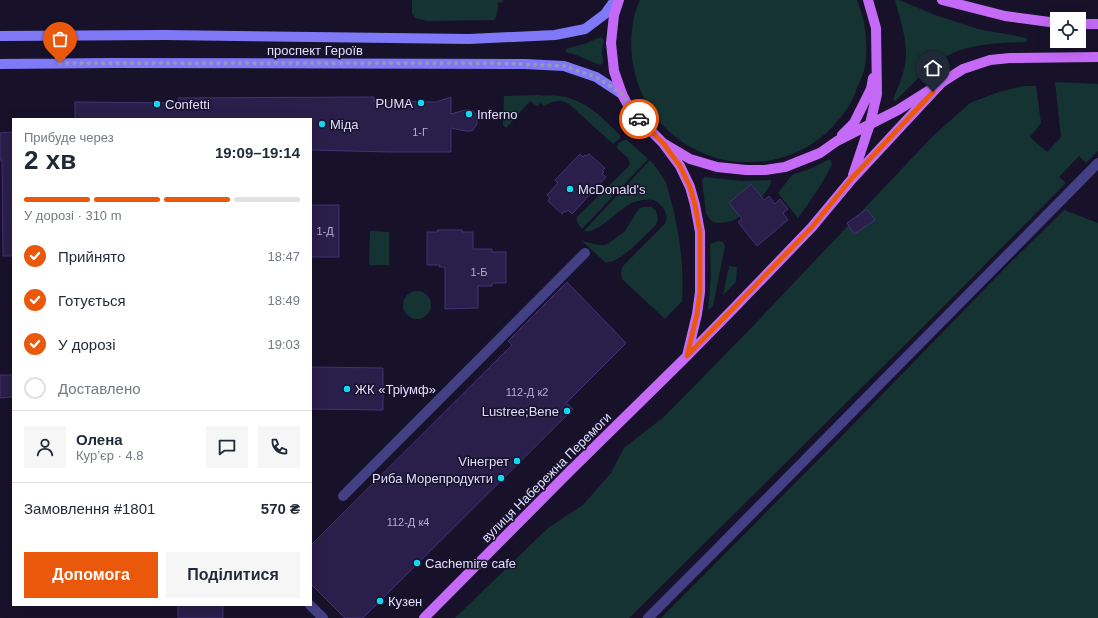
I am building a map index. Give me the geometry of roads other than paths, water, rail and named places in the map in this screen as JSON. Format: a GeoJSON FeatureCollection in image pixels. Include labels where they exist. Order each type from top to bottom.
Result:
{"type":"FeatureCollection","features":[{"type":"Feature","properties":{"kind":"main road","name":"проспект Героїв"},"geometry":{"type":"LineString","coordinates":[[0,36],[164,35],[469,39],[555,35],[585,29],[605,14],[615,0]]}},
{"type":"Feature","properties":{"kind":"main road","name":"вулиця Набережна Перемоги"},"geometry":{"type":"LineString","coordinates":[[619,0],[614,15],[611,43],[614,71],[622,94],[632,111],[663,143],[680,166],[690,187],[695,205],[700,232],[700,292],[697,314],[687,356]]}},
{"type":"Feature","properties":{"kind":"main road","name":"вулиця Набережна Перемоги"},"geometry":{"type":"LineString","coordinates":[[852,178],[870,124],[877,94],[876,28],[868,0]]}},
{"type":"Feature","properties":{"kind":"main road"},"geometry":{"type":"LineString","coordinates":[[942,0],[1005,16],[1050,22]]}},
{"type":"Feature","properties":{"kind":"main road"},"geometry":{"type":"LineString","coordinates":[[1086,24],[1098,24]]}},
{"type":"Feature","properties":{"kind":"main road"},"geometry":{"type":"LineString","coordinates":[[60,35],[60,63]]}},
{"type":"Feature","properties":{"kind":"main road","name":"вулиця Набережна Перемоги"},"geometry":{"type":"LineString","coordinates":[[663,143],[690,159],[717,167],[746,170],[785,167],[820,153],[837,141],[898,110],[963,69],[990,60],[1010,58],[1098,57]]}},
{"type":"Feature","properties":{"kind":"main road","name":"вулиця Набережна Перемоги"},"geometry":{"type":"LineString","coordinates":[[837,141],[854,123],[871,89],[877,58]]}},
{"type":"Feature","properties":{"kind":"main road","name":"проспект Героїв"},"geometry":{"type":"LineString","coordinates":[[0,64],[532,64],[564,66],[596,77],[622,94]]}},
{"type":"Feature","properties":{"kind":"main road","name":"вулиця Набережна Перемоги"},"geometry":{"type":"LineString","coordinates":[[424,618],[570,470],[687,356],[812,227],[852,178],[943,81]]}},
{"type":"Feature","properties":{"kind":"street"},"geometry":{"type":"LineString","coordinates":[[648,618],[1098,163]]}},
{"type":"Feature","properties":{"kind":"street"},"geometry":{"type":"LineString","coordinates":[[343,496],[585,253]]}},
{"type":"Feature","properties":{"kind":"street"},"geometry":{"type":"LineString","coordinates":[[311,606],[323,618]]}},
{"type":"Feature","properties":{"kind":"place","name":"PUMA"},"geometry":{"type":"Point","coordinates":[421,103]}},
{"type":"Feature","properties":{"kind":"place","name":"Confetti"},"geometry":{"type":"Point","coordinates":[157,104]}},
{"type":"Feature","properties":{"kind":"place","name":"Inferno"},"geometry":{"type":"Point","coordinates":[469,114]}},
{"type":"Feature","properties":{"kind":"place","name":"Міда"},"geometry":{"type":"Point","coordinates":[322,124]}},
{"type":"Feature","properties":{"kind":"place","name":"McDonald's"},"geometry":{"type":"Point","coordinates":[570,189]}},
{"type":"Feature","properties":{"kind":"place","name":"ЖК «Тріумф»"},"geometry":{"type":"Point","coordinates":[347,389]}},
{"type":"Feature","properties":{"kind":"place","name":"Lustree;Bene"},"geometry":{"type":"Point","coordinates":[567,411]}},
{"type":"Feature","properties":{"kind":"place","name":"Vінегрет"},"geometry":{"type":"Point","coordinates":[517,461]}},
{"type":"Feature","properties":{"kind":"place","name":"Риба Морепродукти"},"geometry":{"type":"Point","coordinates":[501,478]}},
{"type":"Feature","properties":{"kind":"place","name":"Cachemire cafe"},"geometry":{"type":"Point","coordinates":[417,563]}},
{"type":"Feature","properties":{"kind":"place","name":"Кузен"},"geometry":{"type":"Point","coordinates":[380,601]}}]}
